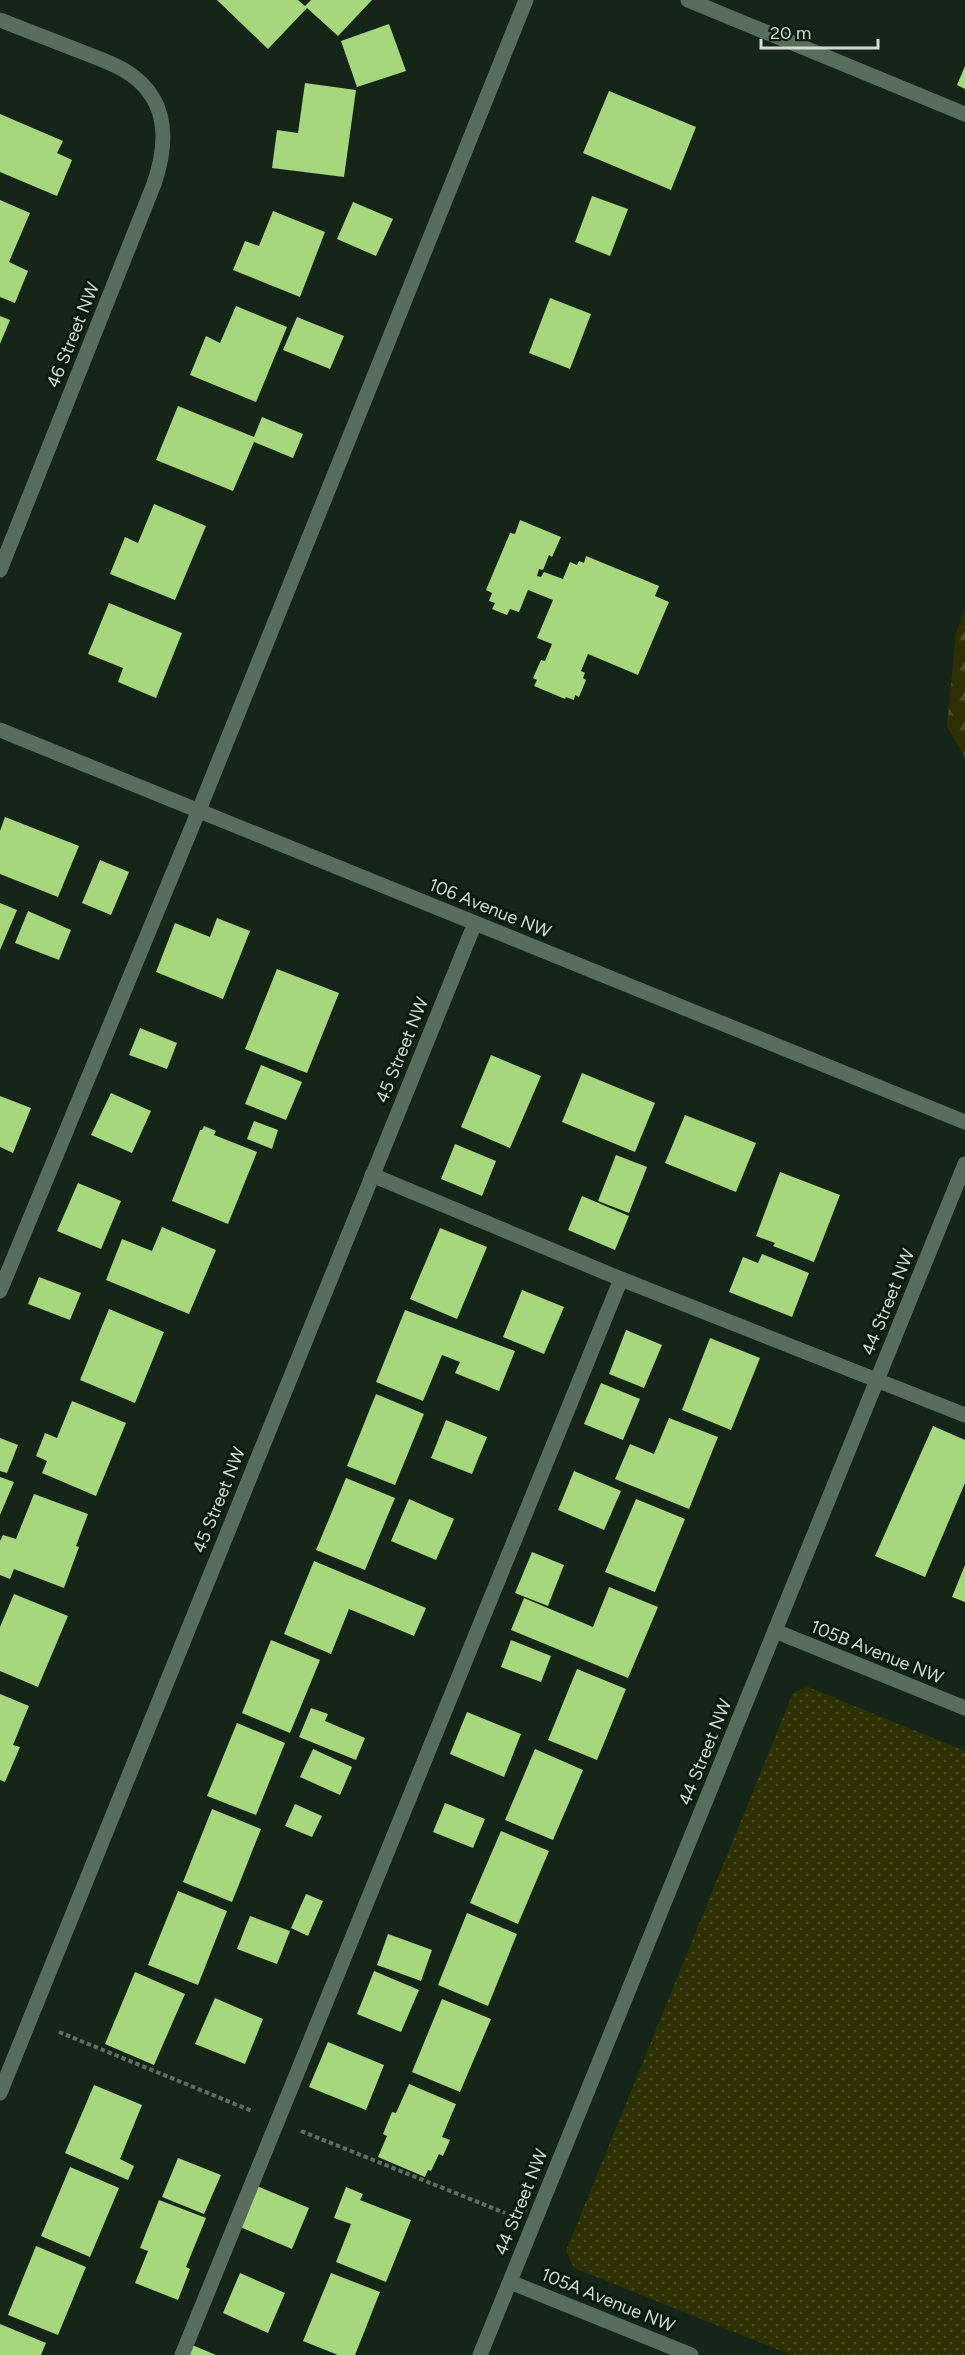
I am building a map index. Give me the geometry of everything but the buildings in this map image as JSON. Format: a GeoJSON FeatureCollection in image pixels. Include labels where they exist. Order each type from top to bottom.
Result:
{"type":"FeatureCollection","features":[{"type":"Feature","properties":{"kind":"street"},"geometry":{"type":"LineString","coordinates":[[0,1291],[199,810],[526,0]]}},
{"type":"Feature","properties":{"kind":"street"},"geometry":{"type":"LineString","coordinates":[[688,0],[965,114]]}},
{"type":"Feature","properties":{"kind":"street","name":"46 Street NW"},"geometry":{"type":"LineString","coordinates":[[0,20],[124,70],[140,82],[159,110],[164,130],[164,147],[158,173],[0,570]]}},
{"type":"Feature","properties":{"kind":"street","name":"106 Avenue NW"},"geometry":{"type":"LineString","coordinates":[[0,730],[965,1122]]}},
{"type":"Feature","properties":{"kind":"street","name":"45 Street NW"},"geometry":{"type":"LineString","coordinates":[[2,2082],[475,923]]}},
{"type":"Feature","properties":{"kind":"street","name":"44 Street NW"},"geometry":{"type":"LineString","coordinates":[[480,2355],[965,1164]]}},
{"type":"Feature","properties":{"kind":"street"},"geometry":{"type":"LineString","coordinates":[[372,1174],[621,1279],[965,1415]]}},
{"type":"Feature","properties":{"kind":"street"},"geometry":{"type":"LineString","coordinates":[[182,2355],[621,1279]]}},
{"type":"Feature","properties":{"kind":"street","name":"105B Avenue NW"},"geometry":{"type":"LineString","coordinates":[[775,1631],[965,1708]]}},
{"type":"Feature","properties":{"kind":"street","name":"105A Avenue NW"},"geometry":{"type":"LineString","coordinates":[[510,2282],[691,2355]]}},
{"type":"Feature","properties":{"kind":"green space"},"geometry":{"type":"Polygon","coordinates":[[[965,611],[965,758],[947,726],[956,633],[965,611]]]}},
{"type":"Feature","properties":{"kind":"green space"},"geometry":{"type":"Polygon","coordinates":[[[808,1687],[965,1751],[965,2355],[791,2355],[574,2268],[566,2251],[793,1693],[808,1687]]]}}]}
